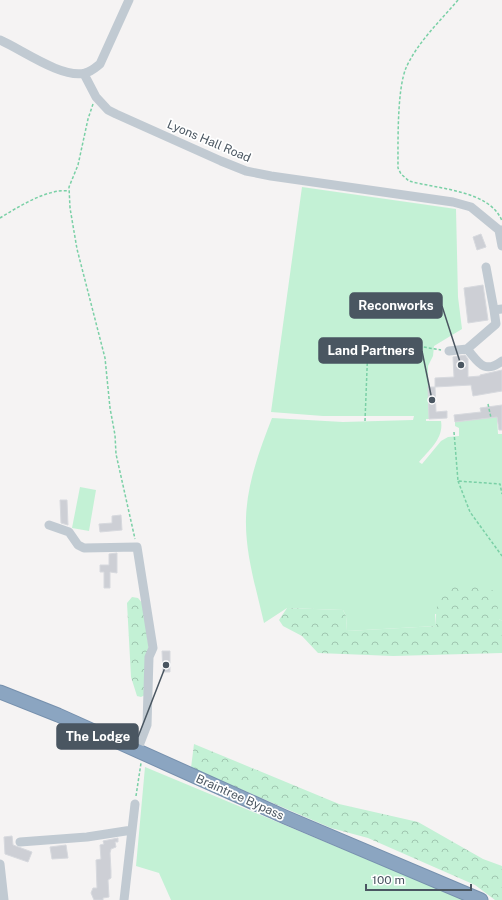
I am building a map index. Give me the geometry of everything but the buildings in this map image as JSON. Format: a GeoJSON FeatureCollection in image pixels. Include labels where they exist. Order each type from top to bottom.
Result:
{"type":"FeatureCollection","features":[{"type":"Feature","properties":{"kind":"highway","name":"Braintree Bypass"},"geometry":{"type":"LineString","coordinates":[[0,692],[58,715],[285,818],[481,900]]}},
{"type":"Feature","properties":{"kind":"street"},"geometry":{"type":"LineString","coordinates":[[0,40],[66,72],[84,74],[92,71],[100,64],[129,0]]}},
{"type":"Feature","properties":{"kind":"street","name":"Lyons Hall Road"},"geometry":{"type":"LineString","coordinates":[[84,74],[96,97],[108,110],[221,161],[246,170],[271,176],[453,202],[471,207],[501,227]]}},
{"type":"Feature","properties":{"kind":"street"},"geometry":{"type":"LineString","coordinates":[[501,227],[502,246]]}},
{"type":"Feature","properties":{"kind":"street"},"geometry":{"type":"LineString","coordinates":[[449,351],[467,349],[496,324],[498,310],[486,267]]}},
{"type":"Feature","properties":{"kind":"street"},"geometry":{"type":"LineString","coordinates":[[467,349],[478,364],[484,366],[497,364],[502,361]]}},
{"type":"Feature","properties":{"kind":"street"},"geometry":{"type":"LineString","coordinates":[[49,525],[69,532],[78,545],[84,548],[137,547],[153,648],[149,657],[147,725],[140,752]]}},
{"type":"Feature","properties":{"kind":"street"},"geometry":{"type":"LineString","coordinates":[[124,900],[135,804]]}},
{"type":"Feature","properties":{"kind":"street"},"geometry":{"type":"LineString","coordinates":[[20,842],[87,837],[132,830]]}},
{"type":"Feature","properties":{"kind":"street"},"geometry":{"type":"LineString","coordinates":[[0,864],[4,900]]}},
{"type":"Feature","properties":{"kind":"path"},"geometry":{"type":"LineString","coordinates":[[458,0],[425,39],[406,69],[401,88],[398,168],[401,174],[409,182],[480,199],[495,210],[501,227]]}},
{"type":"Feature","properties":{"kind":"path"},"geometry":{"type":"LineString","coordinates":[[96,97],[88,119],[78,165],[69,191],[70,208],[77,249],[105,358],[116,454],[137,547]]}},
{"type":"Feature","properties":{"kind":"path"},"geometry":{"type":"LineString","coordinates":[[0,218],[24,204],[60,190],[69,191]]}},
{"type":"Feature","properties":{"kind":"path"},"geometry":{"type":"LineString","coordinates":[[365,421],[368,344],[376,339],[449,351]]}},
{"type":"Feature","properties":{"kind":"path"},"geometry":{"type":"LineString","coordinates":[[488,404],[491,418]]}},
{"type":"Feature","properties":{"kind":"path"},"geometry":{"type":"LineString","coordinates":[[490,414],[494,413]]}},
{"type":"Feature","properties":{"kind":"path"},"geometry":{"type":"LineString","coordinates":[[454,432],[458,481],[470,512],[502,556]]}},
{"type":"Feature","properties":{"kind":"path"},"geometry":{"type":"LineString","coordinates":[[458,481],[500,484],[502,494]]}},
{"type":"Feature","properties":{"kind":"path"},"geometry":{"type":"LineString","coordinates":[[135,804],[140,752]]}},
{"type":"Feature","properties":{"kind":"green space"},"geometry":{"type":"Polygon","coordinates":[[[302,187],[456,209],[458,297],[462,329],[434,346],[433,356],[428,366],[429,419],[426,419],[426,421],[441,421],[441,427],[435,443],[419,462],[422,464],[441,441],[448,437],[459,436],[459,428],[455,426],[455,422],[497,417],[498,434],[502,434],[502,621],[499,619],[435,614],[436,626],[347,631],[346,616],[343,610],[287,608],[264,623],[249,557],[246,518],[252,479],[272,418],[343,422],[413,420],[414,416],[323,416],[271,412],[302,187]]]}},
{"type":"Feature","properties":{"kind":"green space"},"geometry":{"type":"Polygon","coordinates":[[[80,487],[96,490],[89,531],[72,528],[80,487]]]}},
{"type":"Feature","properties":{"kind":"green space"},"geometry":{"type":"Polygon","coordinates":[[[458,582],[496,591],[499,619],[502,621],[502,653],[393,656],[318,653],[302,636],[283,626],[279,620],[287,608],[343,610],[346,616],[347,631],[436,626],[436,612],[441,595],[445,590],[458,582]]]}},
{"type":"Feature","properties":{"kind":"green space"},"geometry":{"type":"Polygon","coordinates":[[[132,597],[138,598],[143,604],[149,650],[145,695],[141,697],[137,696],[131,677],[127,603],[132,597]]]}},
{"type":"Feature","properties":{"kind":"green space"},"geometry":{"type":"Polygon","coordinates":[[[194,744],[339,804],[418,822],[483,859],[502,866],[502,900],[495,900],[475,885],[368,838],[331,828],[191,768],[194,744]]]}},
{"type":"Feature","properties":{"kind":"green space"},"geometry":{"type":"Polygon","coordinates":[[[145,767],[465,900],[171,900],[159,873],[136,866],[145,767]]]}},
{"type":"Feature","properties":{"kind":"place","name":"Reconworks"},"geometry":{"type":"Point","coordinates":[461,365]}},
{"type":"Feature","properties":{"kind":"place","name":"Land Partners"},"geometry":{"type":"Point","coordinates":[432,400]}},
{"type":"Feature","properties":{"kind":"place","name":"The Lodge"},"geometry":{"type":"Point","coordinates":[166,665]}}]}
